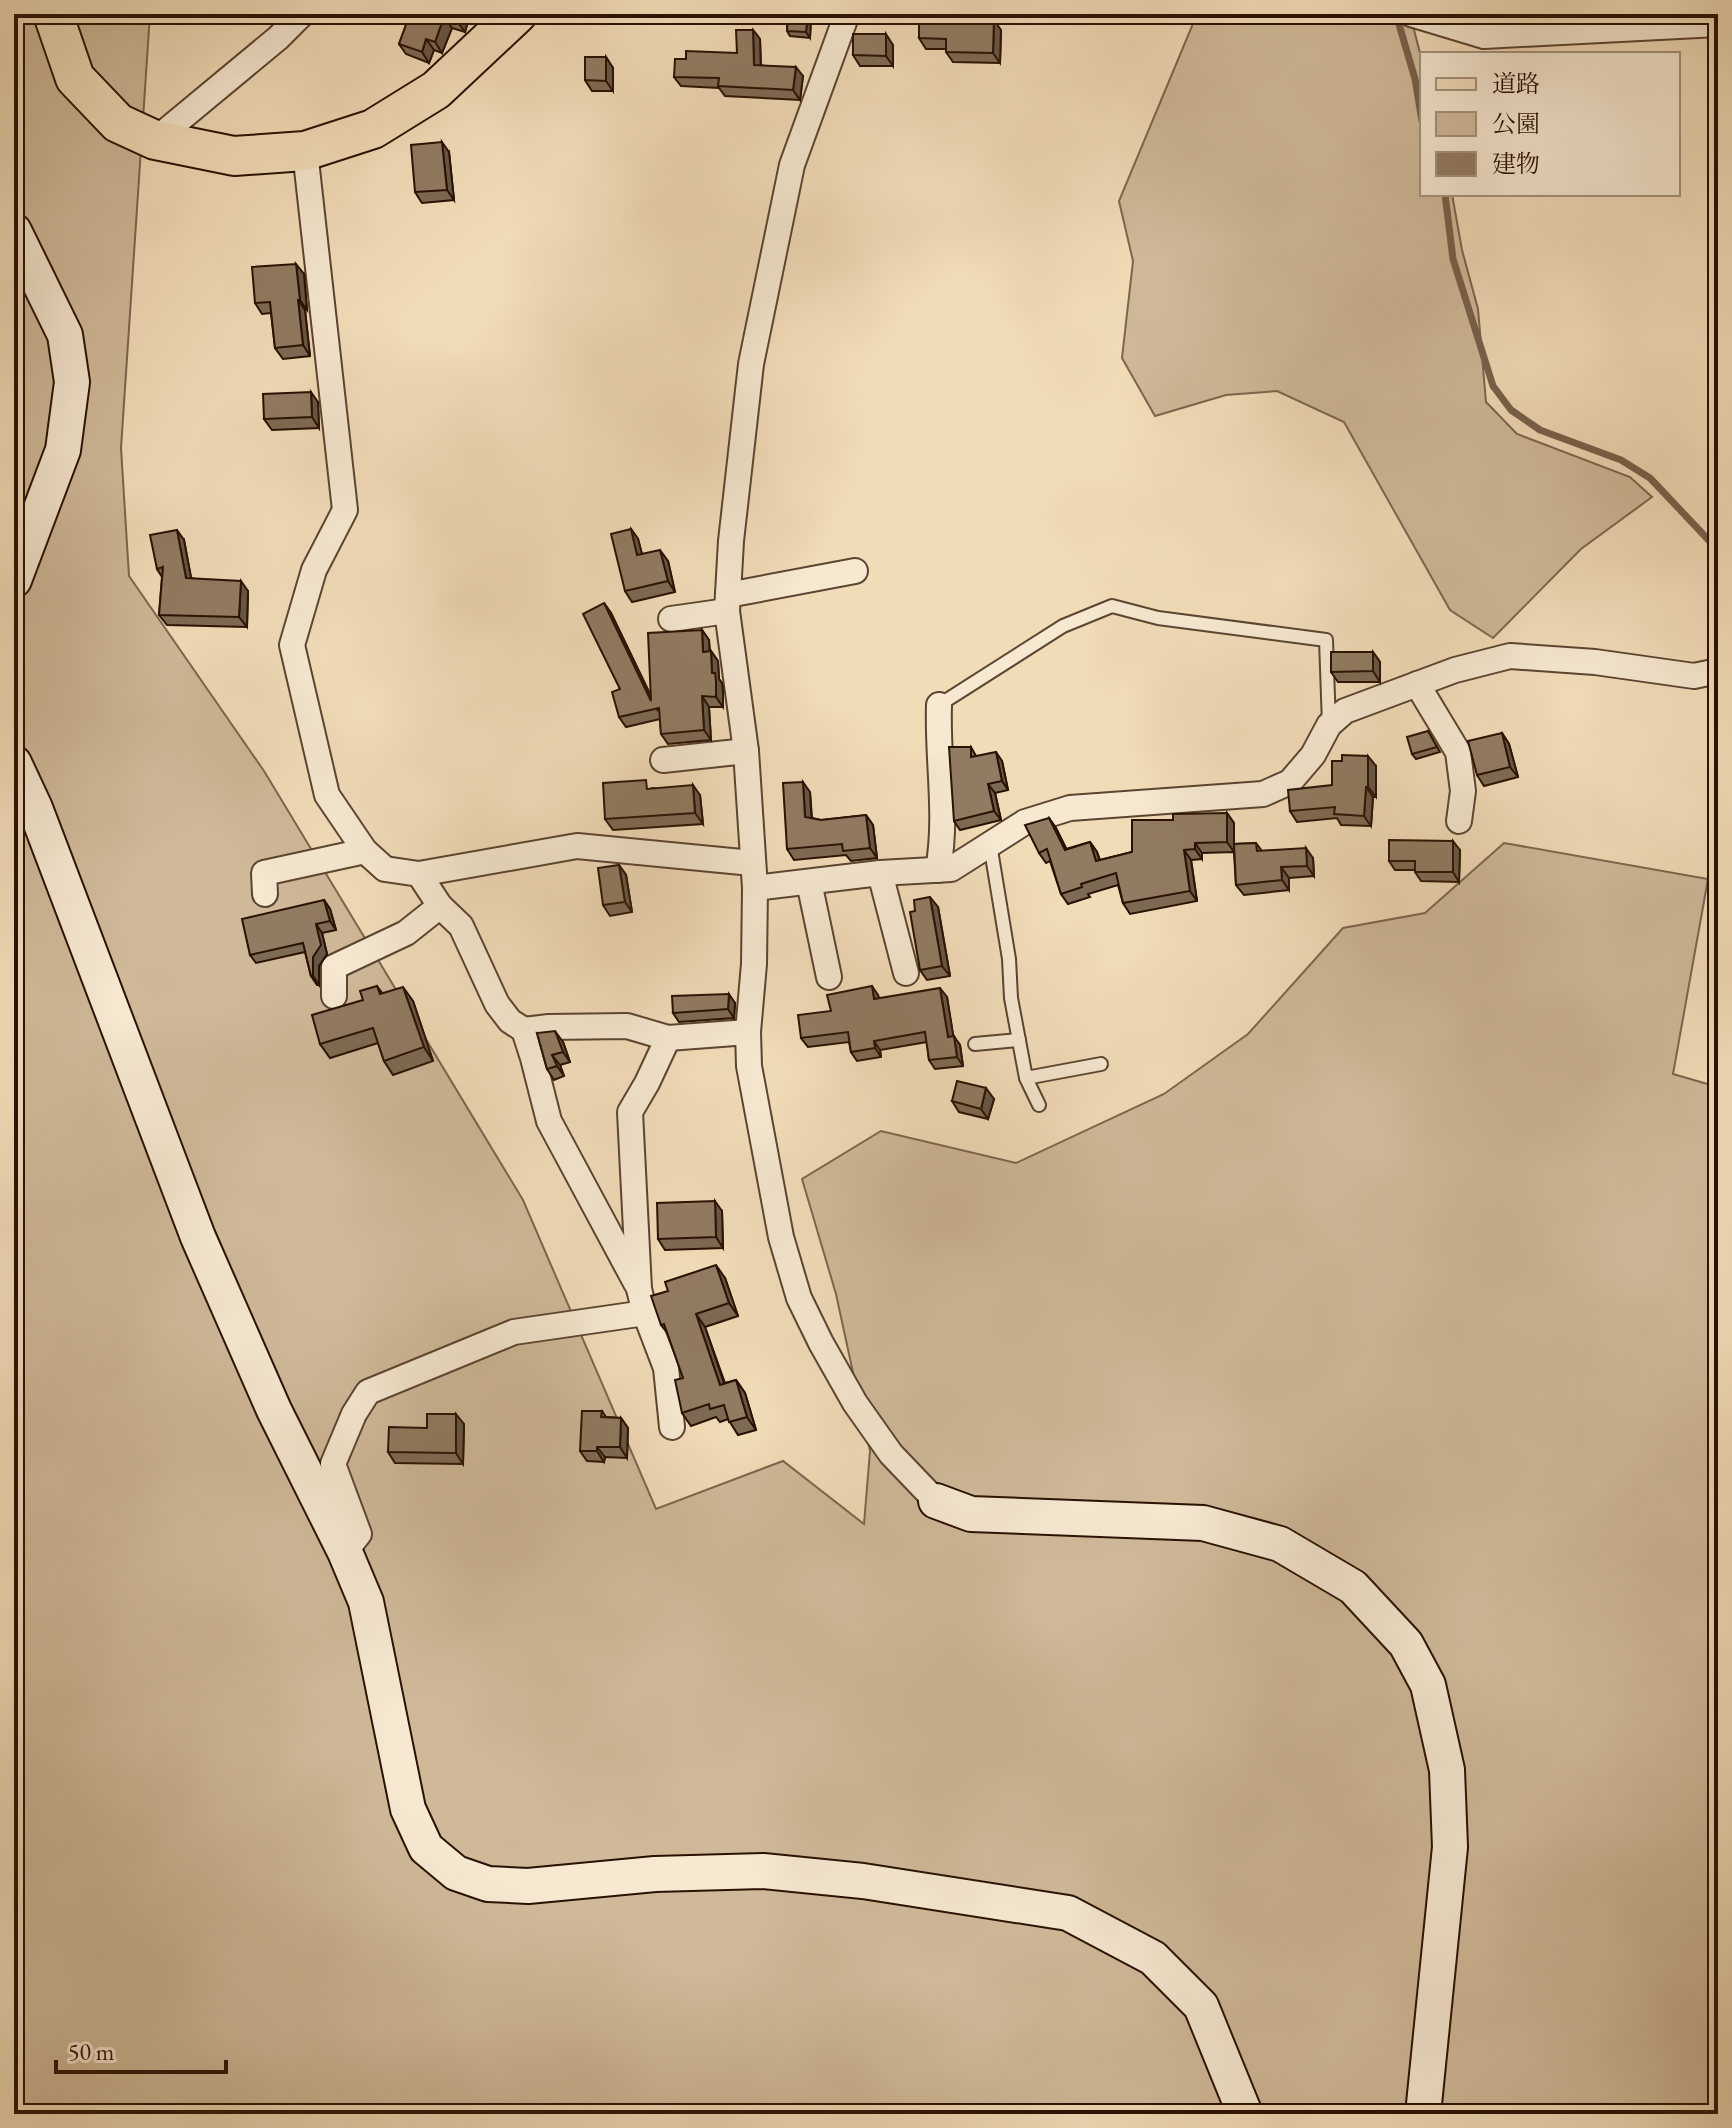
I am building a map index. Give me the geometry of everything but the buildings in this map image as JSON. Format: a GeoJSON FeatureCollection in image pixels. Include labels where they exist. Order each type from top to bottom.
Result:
{"type":"FeatureCollection","features":[{"type":"Feature","properties":{"kind":"main road"},"geometry":{"type":"LineString","coordinates":[[53,14],[75,78],[118,123],[155,140],[234,156],[305,151],[373,129],[436,90],[517,14]]}},
{"type":"Feature","properties":{"kind":"street"},"geometry":{"type":"LineString","coordinates":[[155,140],[278,38],[302,14]]}},
{"type":"Feature","properties":{"kind":"street"},"geometry":{"type":"LineString","coordinates":[[847,14],[792,165],[751,364],[740,449],[728,603],[746,751],[755,888],[749,1066],[781,1237],[799,1298],[855,1403],[891,1454],[936,1501],[971,1514],[1203,1523],[1280,1544],[1353,1587],[1406,1644],[1428,1685],[1447,1770],[1450,1847],[1423,2114]]}},
{"type":"Feature","properties":{"kind":"street"},"geometry":{"type":"LineString","coordinates":[[1417,16],[1484,36],[1718,24]]}},
{"type":"Feature","properties":{"kind":"street"},"geometry":{"type":"LineString","coordinates":[[305,151],[345,510],[314,570],[292,645],[327,795],[365,851],[385,869],[419,874],[577,846],[752,863]]}},
{"type":"Feature","properties":{"kind":"street"},"geometry":{"type":"LineString","coordinates":[[14,231],[65,335],[72,382],[63,450],[14,580]]}},
{"type":"Feature","properties":{"kind":"street"},"geometry":{"type":"LineString","coordinates":[[671,619],[855,571]]}},
{"type":"Feature","properties":{"kind":"street"},"geometry":{"type":"LineString","coordinates":[[755,888],[880,873],[951,869],[1025,822],[1070,808],[1263,794],[1290,782],[1313,755],[1329,725],[1345,711],[1455,670],[1510,656],[1595,662],[1694,676],[1718,671]]}},
{"type":"Feature","properties":{"kind":"street"},"geometry":{"type":"LineString","coordinates":[[1417,684],[1458,752],[1463,791],[1459,821]]}},
{"type":"Feature","properties":{"kind":"street"},"geometry":{"type":"LineString","coordinates":[[938,870],[944,836],[939,705]]}},
{"type":"Feature","properties":{"kind":"street"},"geometry":{"type":"LineString","coordinates":[[663,760],[746,751]]}},
{"type":"Feature","properties":{"kind":"street"},"geometry":{"type":"LineString","coordinates":[[14,763],[35,808],[198,1237],[274,1410],[345,1552],[366,1602],[408,1809],[426,1848],[456,1873],[488,1884],[528,1886],[655,1874],[763,1871],[863,1881],[1068,1913],[1153,1958],[1201,2006],[1245,2114]]}},
{"type":"Feature","properties":{"kind":"street"},"geometry":{"type":"LineString","coordinates":[[265,894],[264,873],[365,851]]}},
{"type":"Feature","properties":{"kind":"street"},"geometry":{"type":"LineString","coordinates":[[880,873],[906,973]]}},
{"type":"Feature","properties":{"kind":"street"},"geometry":{"type":"LineString","coordinates":[[419,874],[440,906],[461,926],[497,1004],[510,1021],[524,1030],[549,1121],[642,1301],[666,1368],[672,1427]]}},
{"type":"Feature","properties":{"kind":"street"},"geometry":{"type":"LineString","coordinates":[[809,882],[829,977]]}},
{"type":"Feature","properties":{"kind":"street"},"geometry":{"type":"LineString","coordinates":[[334,996],[334,967],[406,933],[440,906]]}},
{"type":"Feature","properties":{"kind":"street"},"geometry":{"type":"LineString","coordinates":[[524,1030],[627,1026],[668,1038],[748,1032]]}},
{"type":"Feature","properties":{"kind":"street"},"geometry":{"type":"LineString","coordinates":[[642,1301],[630,1112],[668,1038]]}},
{"type":"Feature","properties":{"kind":"street"},"geometry":{"type":"LineString","coordinates":[[345,1552],[359,1534],[333,1464],[354,1414],[368,1392],[514,1332],[642,1301]]}},
{"type":"Feature","properties":{"kind":"lane"},"geometry":{"type":"LineString","coordinates":[[939,705],[1063,626],[1112,606],[1158,618],[1326,640],[1329,725]]}},
{"type":"Feature","properties":{"kind":"lane"},"geometry":{"type":"LineString","coordinates":[[990,844],[1009,959],[1011,998],[1026,1078],[1039,1105]]}},
{"type":"Feature","properties":{"kind":"lane"},"geometry":{"type":"LineString","coordinates":[[975,1044],[1019,1040]]}},
{"type":"Feature","properties":{"kind":"lane"},"geometry":{"type":"LineString","coordinates":[[1026,1078],[1101,1064]]}},
{"type":"Feature","properties":{"kind":"green space"},"geometry":{"type":"Polygon","coordinates":[[[14,14],[150,14],[121,448],[129,576],[264,771],[523,1200],[656,1509],[783,1461],[864,1524],[870,1451],[836,1294],[802,1179],[881,1131],[1016,1163],[1164,1094],[1248,1034],[1343,928],[1425,913],[1504,843],[1708,879],[1673,1074],[1718,1087],[1718,2114],[14,2114],[14,14]]]}},
{"type":"Feature","properties":{"kind":"green space"},"geometry":{"type":"Polygon","coordinates":[[[1197,14],[1410,14],[1420,53],[1420,196],[1452,196],[1462,250],[1478,309],[1486,402],[1517,434],[1630,477],[1652,497],[1581,549],[1493,638],[1450,610],[1344,422],[1277,391],[1226,395],[1155,416],[1122,358],[1133,261],[1119,201],[1197,14]]]}},
{"type":"Feature","properties":{"kind":"waterway"},"geometry":{"type":"LineString","coordinates":[[1396,14],[1415,79],[1420,109]]}},
{"type":"Feature","properties":{"kind":"waterway"},"geometry":{"type":"LineString","coordinates":[[1445,196],[1453,259],[1493,386],[1511,410],[1540,430],[1621,460],[1650,478],[1718,550]]}}]}
